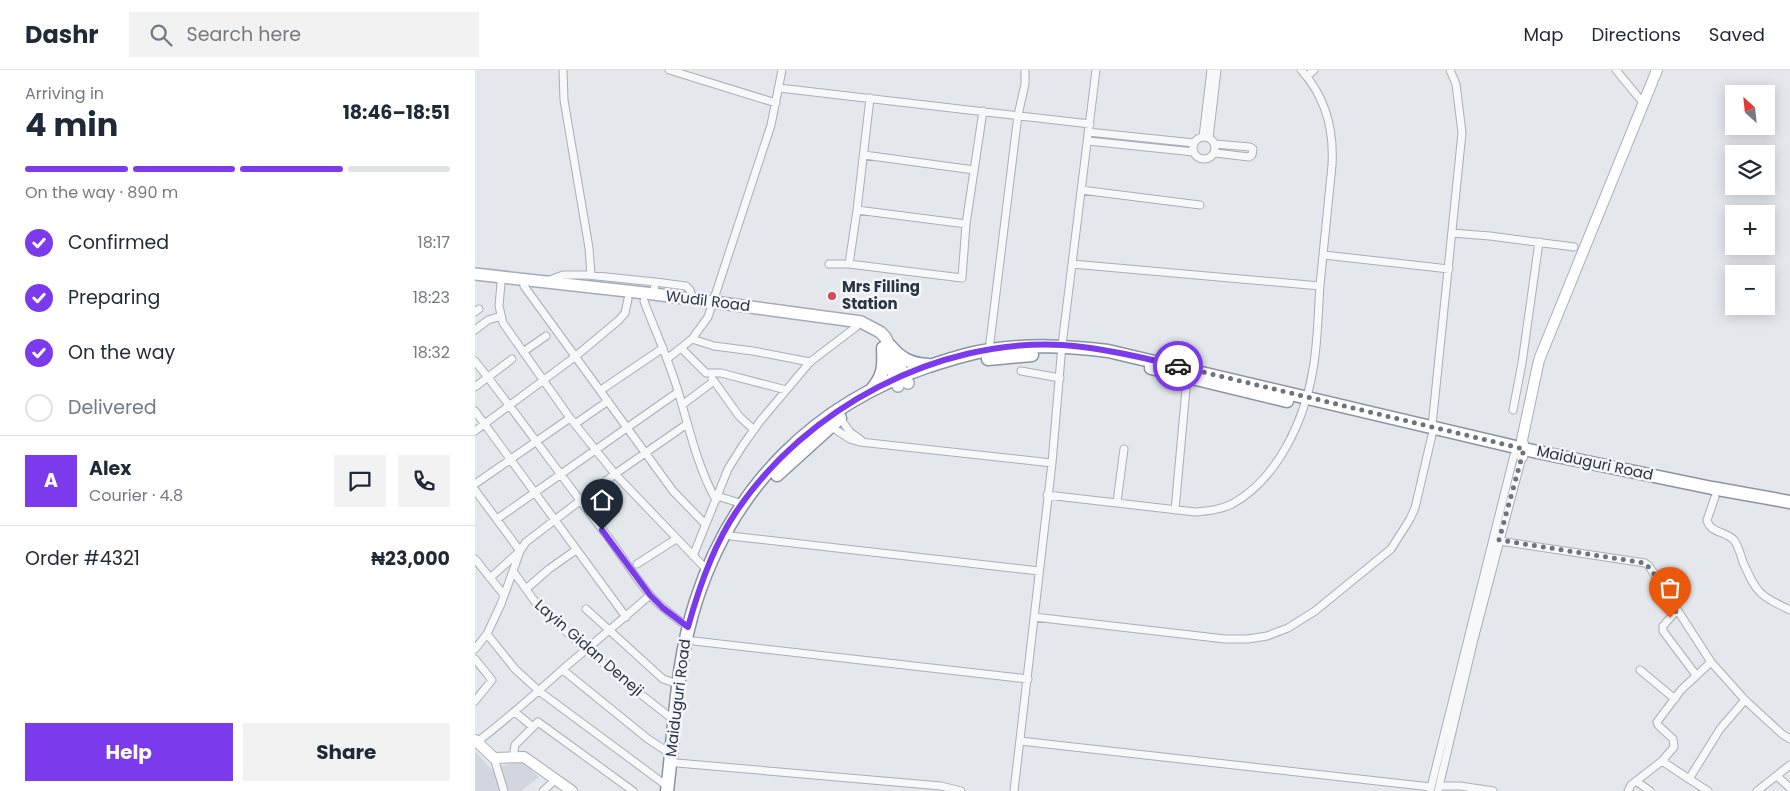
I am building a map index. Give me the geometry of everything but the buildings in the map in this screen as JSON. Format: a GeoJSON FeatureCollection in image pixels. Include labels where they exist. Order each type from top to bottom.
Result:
{"type":"FeatureCollection","features":[{"type":"Feature","properties":{"kind":"highway"},"geometry":{"type":"LineString","coordinates":[[870,392],[883,373],[886,347],[914,364],[933,365]]}},
{"type":"Feature","properties":{"kind":"highway","name":"Maiduguri Road"},"geometry":{"type":"LineString","coordinates":[[674,758],[678,684],[689,641],[716,567],[731,536],[763,490],[784,467],[835,422],[901,381],[933,365],[989,350],[1062,349],[1108,351],[1137,356],[1305,401]]}},
{"type":"Feature","properties":{"kind":"highway","name":"Maiduguri Road"},"geometry":{"type":"LineString","coordinates":[[669,789],[689,641],[688,627],[707,570],[720,541],[743,504],[771,468],[803,437],[836,412],[870,392],[901,381],[972,362],[1062,349],[1141,365],[1187,378],[1305,401],[1715,497],[1790,510]]}},
{"type":"Feature","properties":{"kind":"highway","name":"Maiduguri Road"},"geometry":{"type":"LineString","coordinates":[[1520,450],[1790,502]]}},
{"type":"Feature","properties":{"kind":"main road","name":"Wudil Road"},"geometry":{"type":"LineString","coordinates":[[475,274],[547,282],[607,283],[712,305],[838,321],[861,322],[871,326],[885,337],[886,347],[901,381]]}},
{"type":"Feature","properties":{"kind":"main road","name":"Wudil Road"},"geometry":{"type":"LineString","coordinates":[[475,280],[629,299],[651,292],[693,299],[712,305]]}},
{"type":"Feature","properties":{"kind":"main road","name":"Wudil Road"},"geometry":{"type":"LineString","coordinates":[[838,321],[856,327],[886,347]]}},
{"type":"Feature","properties":{"kind":"street"},"geometry":{"type":"LineString","coordinates":[[563,70],[564,100],[589,248],[591,275]]}},
{"type":"Feature","properties":{"kind":"street"},"geometry":{"type":"LineString","coordinates":[[669,70],[776,103]]}},
{"type":"Feature","properties":{"kind":"street"},"geometry":{"type":"LineString","coordinates":[[667,359],[692,339],[704,324],[712,305],[771,125],[781,70]]}},
{"type":"Feature","properties":{"kind":"street"},"geometry":{"type":"LineString","coordinates":[[989,350],[1018,116],[1025,84],[1025,70]]}},
{"type":"Feature","properties":{"kind":"street"},"geometry":{"type":"LineString","coordinates":[[1015,791],[1052,463],[1062,349],[1096,70]]}},
{"type":"Feature","properties":{"kind":"street"},"geometry":{"type":"LineString","coordinates":[[1208,122],[1211,70]]}},
{"type":"Feature","properties":{"kind":"street"},"geometry":{"type":"LineString","coordinates":[[1206,137],[1217,70]]}},
{"type":"Feature","properties":{"kind":"street"},"geometry":{"type":"LineString","coordinates":[[1047,495],[1195,512],[1212,511],[1231,505],[1254,489],[1277,460],[1289,439],[1305,401],[1314,368],[1333,150],[1330,125],[1321,99],[1304,73],[1314,70]]}},
{"type":"Feature","properties":{"kind":"street"},"geometry":{"type":"LineString","coordinates":[[1034,617],[1225,639],[1248,639],[1267,636],[1289,628],[1315,611],[1391,550],[1415,508],[1432,430],[1462,133],[1456,84],[1450,70]]}},
{"type":"Feature","properties":{"kind":"street"},"geometry":{"type":"LineString","coordinates":[[1616,70],[1644,104]]}},
{"type":"Feature","properties":{"kind":"street"},"geometry":{"type":"LineString","coordinates":[[1020,741],[1430,789],[1520,450],[1539,360],[1657,70]]}},
{"type":"Feature","properties":{"kind":"street"},"geometry":{"type":"LineString","coordinates":[[779,88],[1018,116],[1159,140],[1194,144]]}},
{"type":"Feature","properties":{"kind":"street"},"geometry":{"type":"LineString","coordinates":[[849,264],[871,98]]}},
{"type":"Feature","properties":{"kind":"street"},"geometry":{"type":"LineString","coordinates":[[829,264],[849,264],[962,278],[966,224],[983,112]]}},
{"type":"Feature","properties":{"kind":"street"},"geometry":{"type":"LineString","coordinates":[[1087,141],[1193,152],[1202,160],[1208,159],[1215,153],[1249,157],[1252,155],[1253,149],[1250,147],[1215,144],[1206,137]]}},
{"type":"Feature","properties":{"kind":"street"},"geometry":{"type":"LineString","coordinates":[[1193,152],[1194,144],[1198,139],[1206,137]]}},
{"type":"Feature","properties":{"kind":"street"},"geometry":{"type":"LineString","coordinates":[[1158,148],[1159,140]]}},
{"type":"Feature","properties":{"kind":"street"},"geometry":{"type":"LineString","coordinates":[[1215,144],[1215,153]]}},
{"type":"Feature","properties":{"kind":"street"},"geometry":{"type":"LineString","coordinates":[[864,155],[974,170]]}},
{"type":"Feature","properties":{"kind":"street"},"geometry":{"type":"LineString","coordinates":[[1081,190],[1200,205]]}},
{"type":"Feature","properties":{"kind":"street"},"geometry":{"type":"LineString","coordinates":[[857,210],[966,224]]}},
{"type":"Feature","properties":{"kind":"street"},"geometry":{"type":"LineString","coordinates":[[1452,233],[1574,247]]}},
{"type":"Feature","properties":{"kind":"street"},"geometry":{"type":"LineString","coordinates":[[1513,410],[1522,363],[1539,242]]}},
{"type":"Feature","properties":{"kind":"street"},"geometry":{"type":"LineString","coordinates":[[1324,255],[1449,269]]}},
{"type":"Feature","properties":{"kind":"street"},"geometry":{"type":"LineString","coordinates":[[1072,264],[1321,286]]}},
{"type":"Feature","properties":{"kind":"street"},"geometry":{"type":"LineString","coordinates":[[547,282],[563,275],[591,275],[607,283]]}},
{"type":"Feature","properties":{"kind":"street"},"geometry":{"type":"LineString","coordinates":[[501,283],[499,306],[506,328],[570,418],[615,474],[707,570]]}},
{"type":"Feature","properties":{"kind":"street"},"geometry":{"type":"LineString","coordinates":[[524,286],[673,491],[705,524]]}},
{"type":"Feature","properties":{"kind":"street"},"geometry":{"type":"LineString","coordinates":[[651,292],[663,348],[679,392],[687,424],[707,484],[716,498],[743,504]]}},
{"type":"Feature","properties":{"kind":"street"},"geometry":{"type":"LineString","coordinates":[[475,431],[576,356],[619,320],[625,313],[629,299]]}},
{"type":"Feature","properties":{"kind":"street"},"geometry":{"type":"LineString","coordinates":[[475,330],[488,320],[501,316]]}},
{"type":"Feature","properties":{"kind":"street"},"geometry":{"type":"LineString","coordinates":[[693,556],[728,469],[754,430],[810,362],[856,327]]}},
{"type":"Feature","properties":{"kind":"street"},"geometry":{"type":"LineString","coordinates":[[523,352],[546,336]]}},
{"type":"Feature","properties":{"kind":"street"},"geometry":{"type":"LineString","coordinates":[[692,339],[714,346],[810,362]]}},
{"type":"Feature","properties":{"kind":"street"},"geometry":{"type":"LineString","coordinates":[[601,390],[663,348]]}},
{"type":"Feature","properties":{"kind":"street"},"geometry":{"type":"LineString","coordinates":[[681,348],[708,373],[739,416],[754,430]]}},
{"type":"Feature","properties":{"kind":"street"},"geometry":{"type":"LineString","coordinates":[[475,387],[512,359]]}},
{"type":"Feature","properties":{"kind":"street"},"geometry":{"type":"LineString","coordinates":[[475,361],[650,595],[663,608],[688,627]]}},
{"type":"Feature","properties":{"kind":"street"},"geometry":{"type":"LineString","coordinates":[[1021,371],[1059,378]]}},
{"type":"Feature","properties":{"kind":"street"},"geometry":{"type":"LineString","coordinates":[[708,373],[721,373],[786,390]]}},
{"type":"Feature","properties":{"kind":"street"},"geometry":{"type":"LineString","coordinates":[[1175,510],[1187,378]]}},
{"type":"Feature","properties":{"kind":"street"},"geometry":{"type":"LineString","coordinates":[[682,405],[714,381]]}},
{"type":"Feature","properties":{"kind":"street"},"geometry":{"type":"LineString","coordinates":[[497,519],[627,426],[679,392]]}},
{"type":"Feature","properties":{"kind":"street"},"geometry":{"type":"LineString","coordinates":[[575,424],[608,401]]}},
{"type":"Feature","properties":{"kind":"street"},"geometry":{"type":"LineString","coordinates":[[475,411],[626,617]]}},
{"type":"Feature","properties":{"kind":"street"},"geometry":{"type":"LineString","coordinates":[[475,484],[570,418]]}},
{"type":"Feature","properties":{"kind":"street"},"geometry":{"type":"LineString","coordinates":[[835,422],[850,438],[865,443],[1052,463]]}},
{"type":"Feature","properties":{"kind":"street"},"geometry":{"type":"LineString","coordinates":[[835,422],[865,443]]}},
{"type":"Feature","properties":{"kind":"street"},"geometry":{"type":"LineString","coordinates":[[490,578],[526,542],[554,520],[615,474],[687,424]]}},
{"type":"Feature","properties":{"kind":"street"},"geometry":{"type":"LineString","coordinates":[[1117,502],[1124,449]]}},
{"type":"Feature","properties":{"kind":"street"},"geometry":{"type":"LineString","coordinates":[[475,490],[519,551]]}},
{"type":"Feature","properties":{"kind":"street"},"geometry":{"type":"LineString","coordinates":[[1715,497],[1707,524],[1710,528],[1734,540],[1757,591],[1765,598],[1790,610]]}},
{"type":"Feature","properties":{"kind":"street"},"geometry":{"type":"LineString","coordinates":[[731,536],[1039,571]]}},
{"type":"Feature","properties":{"kind":"street"},"geometry":{"type":"LineString","coordinates":[[637,564],[676,539]]}},
{"type":"Feature","properties":{"kind":"street"},"geometry":{"type":"LineString","coordinates":[[1496,540],[1645,563],[1711,662],[1745,700],[1782,734],[1790,738]]}},
{"type":"Feature","properties":{"kind":"street"},"geometry":{"type":"LineString","coordinates":[[1493,791],[1460,786],[1439,788],[1496,540]]}},
{"type":"Feature","properties":{"kind":"street"},"geometry":{"type":"LineString","coordinates":[[526,589],[549,569],[576,550]]}},
{"type":"Feature","properties":{"kind":"street"},"geometry":{"type":"LineString","coordinates":[[475,650],[487,634],[504,595],[519,551]]}},
{"type":"Feature","properties":{"kind":"street"},"geometry":{"type":"LineString","coordinates":[[475,559],[504,595]]}},
{"type":"Feature","properties":{"kind":"street","name":"Layin Gidan Deneji"},"geometry":{"type":"LineString","coordinates":[[513,571],[541,610],[629,685],[675,720]]}},
{"type":"Feature","properties":{"kind":"street"},"geometry":{"type":"LineString","coordinates":[[504,791],[494,758],[476,741],[515,713],[650,595]]}},
{"type":"Feature","properties":{"kind":"street"},"geometry":{"type":"LineString","coordinates":[[586,609],[663,678],[678,684]]}},
{"type":"Feature","properties":{"kind":"street"},"geometry":{"type":"LineString","coordinates":[[1677,610],[1663,628],[1696,675]]}},
{"type":"Feature","properties":{"kind":"street"},"geometry":{"type":"LineString","coordinates":[[487,634],[515,669],[539,691],[669,789]]}},
{"type":"Feature","properties":{"kind":"street"},"geometry":{"type":"LineString","coordinates":[[689,641],[1028,679]]}},
{"type":"Feature","properties":{"kind":"street"},"geometry":{"type":"LineString","coordinates":[[475,659],[492,680],[475,701]]}},
{"type":"Feature","properties":{"kind":"street"},"geometry":{"type":"LineString","coordinates":[[1628,791],[1636,781],[1662,761],[1675,747],[1673,739],[1657,722],[1696,675],[1711,662]]}},
{"type":"Feature","properties":{"kind":"street"},"geometry":{"type":"LineString","coordinates":[[563,670],[674,758],[941,786],[961,791]]}},
{"type":"Feature","properties":{"kind":"street"},"geometry":{"type":"LineString","coordinates":[[1640,670],[1675,699]]}},
{"type":"Feature","properties":{"kind":"street"},"geometry":{"type":"LineString","coordinates":[[1689,779],[1720,729],[1745,700]]}},
{"type":"Feature","properties":{"kind":"street"},"geometry":{"type":"LineString","coordinates":[[515,713],[533,727]]}},
{"type":"Feature","properties":{"kind":"street"},"geometry":{"type":"LineString","coordinates":[[513,757],[515,745],[536,723],[541,723],[633,791]]}},
{"type":"Feature","properties":{"kind":"street"},"geometry":{"type":"LineString","coordinates":[[494,758],[524,757],[572,791]]}},
{"type":"Feature","properties":{"kind":"street"},"geometry":{"type":"LineString","coordinates":[[1662,761],[1708,791]]}},
{"type":"Feature","properties":{"kind":"street"},"geometry":{"type":"LineString","coordinates":[[1757,791],[1790,765]]}},
{"type":"Feature","properties":{"kind":"street"},"geometry":{"type":"LineString","coordinates":[[1777,776],[1790,788]]}},
{"type":"Feature","properties":{"kind":"street"},"geometry":{"type":"LineString","coordinates":[[543,791],[557,779]]}},
{"type":"Feature","properties":{"kind":"street"},"geometry":{"type":"LineString","coordinates":[[1636,781],[1650,791]]}},
{"type":"Feature","properties":{"kind":"shaded area"},"geometry":{"type":"Polygon","coordinates":[[[475,751],[491,769],[523,762],[539,777],[521,791],[475,791],[475,751]]]}},
{"type":"Feature","properties":{"kind":"way so far"},"geometry":{"type":"LineString","coordinates":[[1178,366],[1524,449],[1499,540],[1645,563],[1649,566],[1677,610],[1670,618]]}},
{"type":"Feature","properties":{"kind":"place","name":"Mrs Filling Station"},"geometry":{"type":"Point","coordinates":[832,296]}},
{"type":"Feature","properties":{"kind":"route"},"geometry":{"type":"LineString","coordinates":[[602,530],[650,595],[663,608],[688,627],[695,601],[720,541],[753,489],[791,447],[814,427],[870,392],[904,375],[945,361],[1009,347],[1072,346],[1137,356],[1178,366]]}}]}
